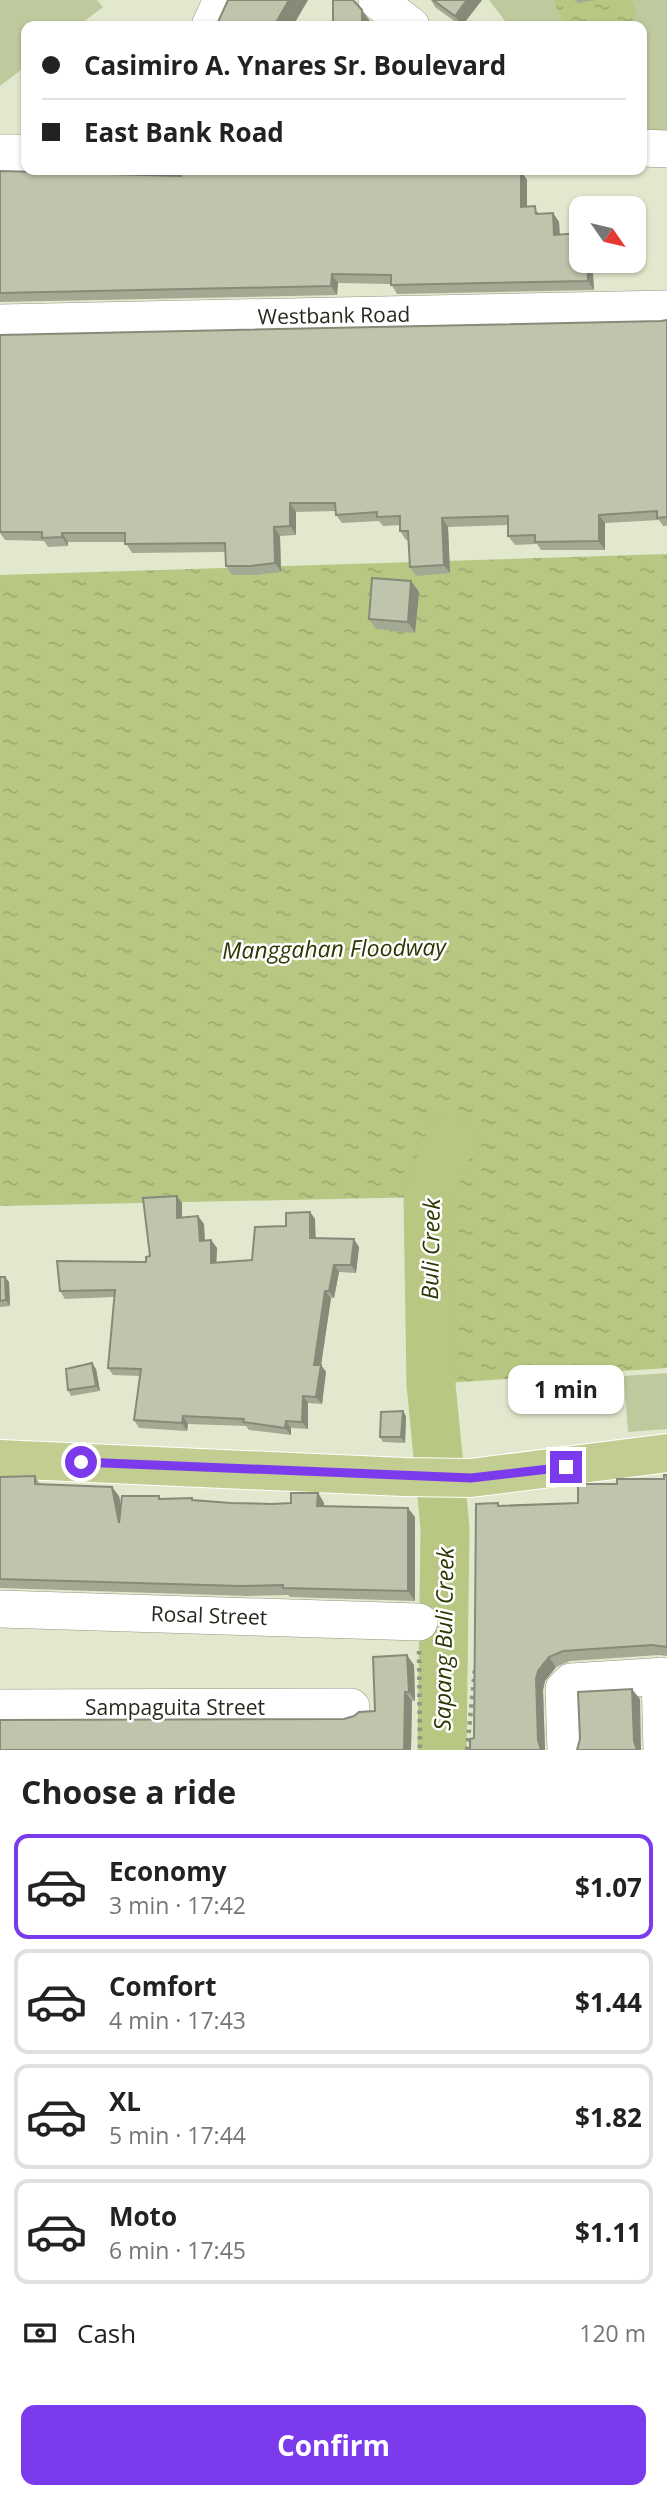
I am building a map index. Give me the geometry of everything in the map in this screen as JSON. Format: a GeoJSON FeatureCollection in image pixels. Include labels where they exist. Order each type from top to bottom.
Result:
{"type":"FeatureCollection","features":[{"type":"Feature","properties":{"kind":"main road"},"geometry":{"type":"LineString","coordinates":[[0,1458],[471,1478],[667,1453]]}},
{"type":"Feature","properties":{"kind":"street"},"geometry":{"type":"LineString","coordinates":[[212,21],[222,0]]}},
{"type":"Feature","properties":{"kind":"street"},"geometry":{"type":"LineString","coordinates":[[377,0],[404,21]]}},
{"type":"Feature","properties":{"kind":"street"},"geometry":{"type":"LineString","coordinates":[[647,148],[667,149]]}},
{"type":"Feature","properties":{"kind":"street"},"geometry":{"type":"LineString","coordinates":[[0,153],[21,153]]}},
{"type":"Feature","properties":{"kind":"street","name":"Westbank Road"},"geometry":{"type":"LineString","coordinates":[[0,323],[667,309]]}},
{"type":"Feature","properties":{"kind":"street","name":"Rosal Street"},"geometry":{"type":"LineString","coordinates":[[0,1609],[419,1622]]}},
{"type":"Feature","properties":{"kind":"street"},"geometry":{"type":"LineString","coordinates":[[566,1750],[564,1689],[571,1682],[664,1676],[662,1750]]}},
{"type":"Feature","properties":{"kind":"street","name":"Sampaguita Street"},"geometry":{"type":"LineString","coordinates":[[0,1708],[351,1707]]}},
{"type":"Feature","properties":{"kind":"path"},"geometry":{"type":"LineString","coordinates":[[419,1622],[420,1750]]}},
{"type":"Feature","properties":{"kind":"path"},"geometry":{"type":"LineString","coordinates":[[467,1750],[475,1668]]}},
{"type":"Feature","properties":{"kind":"shaded area"},"geometry":{"type":"Polygon","coordinates":[[[0,0],[97,0],[103,7],[85,21],[21,21],[21,70],[0,86],[0,0]]]}},
{"type":"Feature","properties":{"kind":"shaded area"},"geometry":{"type":"Polygon","coordinates":[[[489,0],[667,0],[667,132],[647,132],[647,21],[505,21],[489,0]]]}},
{"type":"Feature","properties":{"kind":"shaded area"},"geometry":{"type":"Polygon","coordinates":[[[667,1373],[667,1429],[628,1432],[624,1376],[667,1373]]]}},
{"type":"Feature","properties":{"kind":"water"},"geometry":{"type":"Polygon","coordinates":[[[554,0],[632,0],[636,10],[635,21],[562,21],[554,0]]]}},
{"type":"Feature","properties":{"kind":"water","name":"Manggahan Floodway"},"geometry":{"type":"Polygon","coordinates":[[[667,554],[667,1368],[431,1384],[428,1197],[0,1206],[0,575],[667,554]]]}},
{"type":"Feature","properties":{"kind":"building"},"geometry":{"type":"Polygon","coordinates":[[[228,0],[289,0],[277,21],[218,21],[228,0]]]}},
{"type":"Feature","properties":{"kind":"building"},"geometry":{"type":"Polygon","coordinates":[[[333,0],[353,0],[362,10],[362,21],[333,21],[333,0]]]}},
{"type":"Feature","properties":{"kind":"building"},"geometry":{"type":"Polygon","coordinates":[[[433,0],[467,0],[455,16],[433,0]]]}},
{"type":"Feature","properties":{"kind":"building"},"geometry":{"type":"Polygon","coordinates":[[[0,171],[21,172],[21,175],[521,175],[521,207],[535,206],[536,214],[553,213],[554,235],[569,234],[569,273],[588,273],[588,281],[391,285],[391,275],[332,274],[331,286],[0,293],[0,171]]]}},
{"type":"Feature","properties":{"kind":"building"},"geometry":{"type":"Polygon","coordinates":[[[667,320],[667,517],[657,518],[657,511],[599,515],[599,541],[535,542],[535,535],[508,536],[508,516],[442,518],[444,565],[410,567],[408,531],[400,531],[400,516],[377,517],[377,512],[336,515],[335,503],[290,503],[290,526],[274,527],[275,563],[250,566],[226,566],[225,543],[125,544],[125,533],[62,533],[62,537],[42,538],[42,532],[0,532],[0,335],[667,320]]]}},
{"type":"Feature","properties":{"kind":"building"},"geometry":{"type":"Polygon","coordinates":[[[372,578],[411,581],[408,622],[369,619],[372,578]]]}},
{"type":"Feature","properties":{"kind":"building"},"geometry":{"type":"Polygon","coordinates":[[[177,1196],[177,1218],[198,1216],[200,1241],[211,1240],[211,1263],[252,1260],[255,1227],[286,1226],[286,1213],[310,1212],[310,1238],[354,1239],[351,1265],[334,1265],[329,1291],[325,1291],[314,1365],[321,1365],[316,1397],[303,1396],[302,1422],[286,1421],[285,1428],[243,1422],[244,1419],[183,1416],[182,1423],[134,1420],[141,1369],[108,1368],[115,1290],[60,1291],[57,1261],[146,1262],[146,1257],[150,1256],[143,1198],[177,1196]]]}},
{"type":"Feature","properties":{"kind":"building"},"geometry":{"type":"Polygon","coordinates":[[[0,1277],[5,1277],[6,1300],[0,1301],[0,1277]]]}},
{"type":"Feature","properties":{"kind":"building"},"geometry":{"type":"Polygon","coordinates":[[[92,1363],[96,1386],[68,1390],[66,1369],[92,1363]]]}},
{"type":"Feature","properties":{"kind":"building"},"geometry":{"type":"Polygon","coordinates":[[[403,1411],[401,1437],[380,1437],[381,1412],[403,1411]]]}},
{"type":"Feature","properties":{"kind":"building"},"geometry":{"type":"Polygon","coordinates":[[[664,1475],[667,1475],[667,1647],[652,1645],[563,1651],[549,1657],[538,1671],[536,1679],[538,1740],[541,1750],[470,1750],[470,1739],[474,1738],[476,1504],[498,1503],[498,1506],[578,1503],[578,1484],[617,1484],[617,1479],[664,1479],[664,1475]]]}},
{"type":"Feature","properties":{"kind":"building"},"geometry":{"type":"Polygon","coordinates":[[[35,1476],[35,1484],[112,1487],[119,1523],[122,1496],[272,1504],[291,1503],[291,1493],[318,1493],[317,1506],[408,1508],[408,1591],[283,1588],[283,1585],[0,1579],[0,1477],[35,1476]]]}},
{"type":"Feature","properties":{"kind":"building"},"geometry":{"type":"Polygon","coordinates":[[[407,1655],[409,1692],[405,1692],[404,1750],[0,1750],[0,1720],[344,1719],[359,1712],[375,1711],[373,1657],[407,1655]]]}},
{"type":"Feature","properties":{"kind":"building"},"geometry":{"type":"Polygon","coordinates":[[[632,1689],[634,1741],[637,1750],[577,1750],[580,1739],[578,1692],[632,1689]]]}},
{"type":"Feature","properties":{"kind":"waterway","name":"Buli Creek"},"geometry":{"type":"LineString","coordinates":[[442,1750],[445,1528],[431,1384],[428,1197],[450,1140]]}},
{"type":"Feature","properties":{"kind":"route"},"geometry":{"type":"LineString","coordinates":[[81,1462],[471,1478],[566,1467]]}},
{"type":"Feature","properties":{"kind":"water label","name":"Sapang Buli Creek"},"geometry":{"type":"Point","coordinates":[444,1639]}}]}
